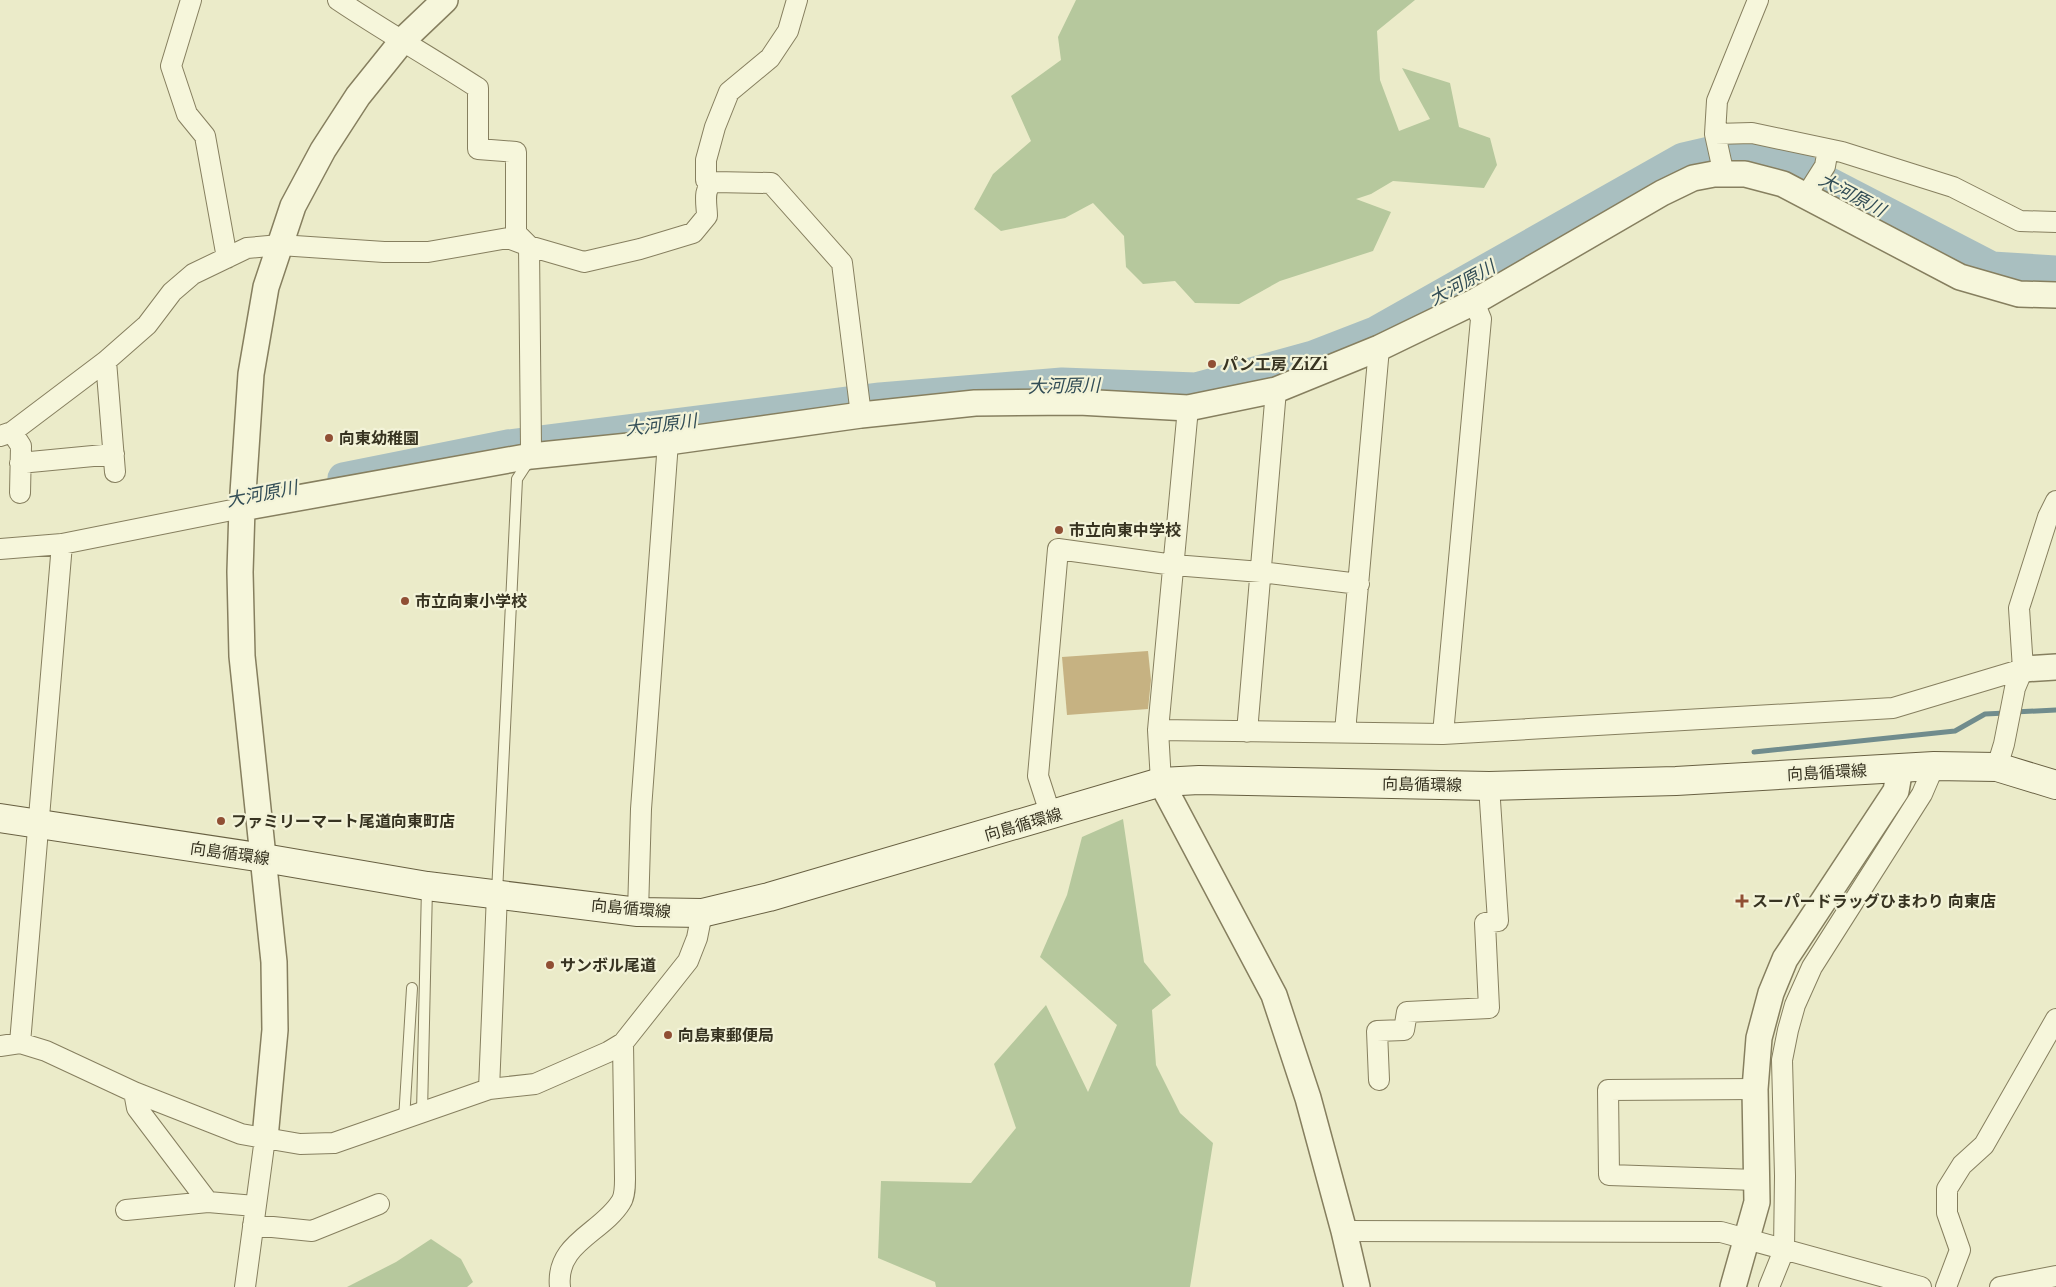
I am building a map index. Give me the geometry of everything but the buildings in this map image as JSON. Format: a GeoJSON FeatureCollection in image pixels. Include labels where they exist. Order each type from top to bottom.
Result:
{"type":"FeatureCollection","features":[{"type":"Feature","properties":{"kind":"main road","name":"向島循環線"},"geometry":{"type":"LineString","coordinates":[[0,818],[264,858],[427,886],[638,912],[702,913],[768,897],[1051,816],[1162,782],[1199,780],[1489,786],[1676,781],[1934,766],[2001,756],[2056,785]]}},
{"type":"Feature","properties":{"kind":"street"},"geometry":{"type":"LineString","coordinates":[[191,0],[171,66],[187,114],[205,136],[227,258]]}},
{"type":"Feature","properties":{"kind":"street"},"geometry":{"type":"LineString","coordinates":[[338,0],[478,88],[478,149],[516,152],[516,233],[529,246],[530,445]]}},
{"type":"Feature","properties":{"kind":"street"},"geometry":{"type":"LineString","coordinates":[[245,1287],[265,1138],[275,1030],[274,962],[242,656],[240,572],[242,508],[251,374],[266,287],[293,206],[323,150],[358,96],[403,40],[445,0]]}},
{"type":"Feature","properties":{"kind":"street"},"geometry":{"type":"LineString","coordinates":[[710,184],[706,180],[706,160],[715,128],[729,92],[770,58],[788,32],[796,0]]}},
{"type":"Feature","properties":{"kind":"street"},"geometry":{"type":"LineString","coordinates":[[1722,167],[1715,134],[1717,101],[1758,0]]}},
{"type":"Feature","properties":{"kind":"street"},"geometry":{"type":"LineString","coordinates":[[1715,134],[1752,133],[1827,158],[1952,187],[2020,220],[2056,222]]}},
{"type":"Feature","properties":{"kind":"street"},"geometry":{"type":"LineString","coordinates":[[1806,196],[1827,158]]}},
{"type":"Feature","properties":{"kind":"street"},"geometry":{"type":"LineString","coordinates":[[1722,167],[1783,184],[1960,277],[2019,294],[2056,295]]}},
{"type":"Feature","properties":{"kind":"street"},"geometry":{"type":"LineString","coordinates":[[0,549],[62,544],[242,508],[530,445],[668,442],[861,415],[975,404],[1079,402],[1188,408],[1276,390],[1379,348],[1474,302],[1662,193],[1693,178],[1714,174],[1722,167]]}},
{"type":"Feature","properties":{"kind":"street"},"geometry":{"type":"LineString","coordinates":[[20,493],[20,446],[6,434],[106,361],[147,325],[172,292],[192,274],[247,248],[280,245],[384,252],[428,252],[508,238],[584,262],[640,249],[693,233],[707,216],[707,190],[710,184],[714,182],[772,183],[842,263],[861,415]]}},
{"type":"Feature","properties":{"kind":"street"},"geometry":{"type":"LineString","coordinates":[[1443,734],[1481,318],[1474,302]]}},
{"type":"Feature","properties":{"kind":"street"},"geometry":{"type":"LineString","coordinates":[[1345,732],[1379,348]]}},
{"type":"Feature","properties":{"kind":"street"},"geometry":{"type":"LineString","coordinates":[[20,463],[115,463],[106,361]]}},
{"type":"Feature","properties":{"kind":"street"},"geometry":{"type":"LineString","coordinates":[[1247,732],[1276,390]]}},
{"type":"Feature","properties":{"kind":"street"},"geometry":{"type":"LineString","coordinates":[[1188,408],[1158,730],[1162,782],[1274,995],[1308,1098],[1357,1287]]}},
{"type":"Feature","properties":{"kind":"street"},"geometry":{"type":"LineString","coordinates":[[638,912],[641,809],[668,442]]}},
{"type":"Feature","properties":{"kind":"street"},"geometry":{"type":"LineString","coordinates":[[2001,756],[2019,679],[2019,608],[2048,517],[2056,501]]}},
{"type":"Feature","properties":{"kind":"street"},"geometry":{"type":"LineString","coordinates":[[20,1043],[62,544]]}},
{"type":"Feature","properties":{"kind":"street"},"geometry":{"type":"LineString","coordinates":[[1051,816],[1038,776],[1058,549],[1174,564],[1359,584]]}},
{"type":"Feature","properties":{"kind":"street"},"geometry":{"type":"LineString","coordinates":[[1158,730],[1443,734],[1894,708],[2019,679],[2056,667]]}},
{"type":"Feature","properties":{"kind":"street"},"geometry":{"type":"LineString","coordinates":[[1769,1287],[1784,1250],[1785,1176],[1782,1060],[1795,1005],[1812,967],[1922,794],[1934,766]]}},
{"type":"Feature","properties":{"kind":"street"},"geometry":{"type":"LineString","coordinates":[[1734,1287],[1757,1202],[1754,1089],[1759,1038],[1771,993],[1785,959],[1896,791],[1900,768]]}},
{"type":"Feature","properties":{"kind":"street"},"geometry":{"type":"LineString","coordinates":[[1379,1080],[1377,1031],[1404,1030],[1406,1012],[1489,1008],[1485,923],[1498,922],[1489,786]]}},
{"type":"Feature","properties":{"kind":"street"},"geometry":{"type":"LineString","coordinates":[[489,1089],[497,894]]}},
{"type":"Feature","properties":{"kind":"street"},"geometry":{"type":"LineString","coordinates":[[0,1046],[20,1043],[46,1051],[134,1092],[241,1134],[300,1144],[334,1143],[489,1089],[535,1084],[608,1052],[623,1043],[688,961],[697,938],[702,913]]}},
{"type":"Feature","properties":{"kind":"street"},"geometry":{"type":"LineString","coordinates":[[1946,1287],[1960,1250],[1947,1213],[1947,1188],[1962,1165],[1984,1145],[2056,1019]]}},
{"type":"Feature","properties":{"kind":"street"},"geometry":{"type":"LineString","coordinates":[[560,1287],[558,1274],[565,1259],[576,1244],[612,1214],[623,1200],[626,1179],[623,1043]]}},
{"type":"Feature","properties":{"kind":"street"},"geometry":{"type":"LineString","coordinates":[[1754,1089],[1608,1090],[1609,1175],[1756,1180]]}},
{"type":"Feature","properties":{"kind":"street"},"geometry":{"type":"LineString","coordinates":[[134,1092],[137,1108],[208,1202]]}},
{"type":"Feature","properties":{"kind":"street"},"geometry":{"type":"LineString","coordinates":[[126,1210],[208,1202],[312,1231],[379,1204]]}},
{"type":"Feature","properties":{"kind":"street"},"geometry":{"type":"LineString","coordinates":[[1344,1231],[1721,1232],[1921,1287]]}},
{"type":"Feature","properties":{"kind":"street"},"geometry":{"type":"LineString","coordinates":[[2000,1287],[2056,1276]]}},
{"type":"Feature","properties":{"kind":"lane"},"geometry":{"type":"LineString","coordinates":[[497,894],[517,479],[530,445]]}},
{"type":"Feature","properties":{"kind":"lane"},"geometry":{"type":"LineString","coordinates":[[413,1116],[427,886]]}},
{"type":"Feature","properties":{"kind":"lane"},"geometry":{"type":"LineString","coordinates":[[412,988],[413,1116]]}},
{"type":"Feature","properties":{"kind":"green space"},"geometry":{"type":"Polygon","coordinates":[[[1076,0],[1415,0],[1377,31],[1380,80],[1399,131],[1430,119],[1402,68],[1450,83],[1459,127],[1490,138],[1497,165],[1484,188],[1393,181],[1371,194],[1356,199],[1391,212],[1373,251],[1280,281],[1239,304],[1195,303],[1175,281],[1143,284],[1126,267],[1124,236],[1093,203],[1065,218],[1001,231],[974,209],[993,174],[1031,141],[1011,96],[1061,60],[1058,37],[1076,0]]]}},
{"type":"Feature","properties":{"kind":"green space"},"geometry":{"type":"Polygon","coordinates":[[[1123,819],[1144,962],[1171,995],[1152,1010],[1156,1065],[1180,1113],[1213,1143],[1190,1287],[936,1287],[935,1282],[878,1258],[881,1181],[971,1183],[1016,1128],[994,1064],[1046,1005],[1088,1092],[1117,1025],[1040,957],[1067,895],[1082,837],[1123,819]]]}},
{"type":"Feature","properties":{"kind":"green space"},"geometry":{"type":"Polygon","coordinates":[[[431,1239],[461,1259],[473,1282],[467,1287],[347,1287],[396,1262],[431,1239]]]}},
{"type":"Feature","properties":{"kind":"waterway","name":"大河原川"},"geometry":{"type":"LineString","coordinates":[[343,478],[508,445],[880,398],[1062,383],[1196,388],[1313,356],[1375,332],[1683,158],[1735,146],[1778,156],[1992,267],[2056,271]]}},
{"type":"Feature","properties":{"kind":"waterway"},"geometry":{"type":"LineString","coordinates":[[2014,712],[2056,710]]}},
{"type":"Feature","properties":{"kind":"waterway"},"geometry":{"type":"LineString","coordinates":[[1754,752],[1955,731],[1985,714],[2006,713]]}},
{"type":"Feature","properties":{"kind":"place","name":"パン工房 ZiZi"},"geometry":{"type":"Point","coordinates":[1212,364]}},
{"type":"Feature","properties":{"kind":"place","name":"向東幼稚園"},"geometry":{"type":"Point","coordinates":[329,438]}},
{"type":"Feature","properties":{"kind":"place","name":"市立向東中学校"},"geometry":{"type":"Point","coordinates":[1059,530]}},
{"type":"Feature","properties":{"kind":"place","name":"市立向東小学校"},"geometry":{"type":"Point","coordinates":[405,601]}},
{"type":"Feature","properties":{"kind":"place","name":"ファミリーマート尾道向東町店"},"geometry":{"type":"Point","coordinates":[221,821]}},
{"type":"Feature","properties":{"kind":"place","name":"スーパードラッグひまわり 向東店"},"geometry":{"type":"Point","coordinates":[1742,901]}},
{"type":"Feature","properties":{"kind":"place","name":"サンボル尾道"},"geometry":{"type":"Point","coordinates":[550,965]}},
{"type":"Feature","properties":{"kind":"place","name":"向島東郵便局"},"geometry":{"type":"Point","coordinates":[668,1035]}}]}
